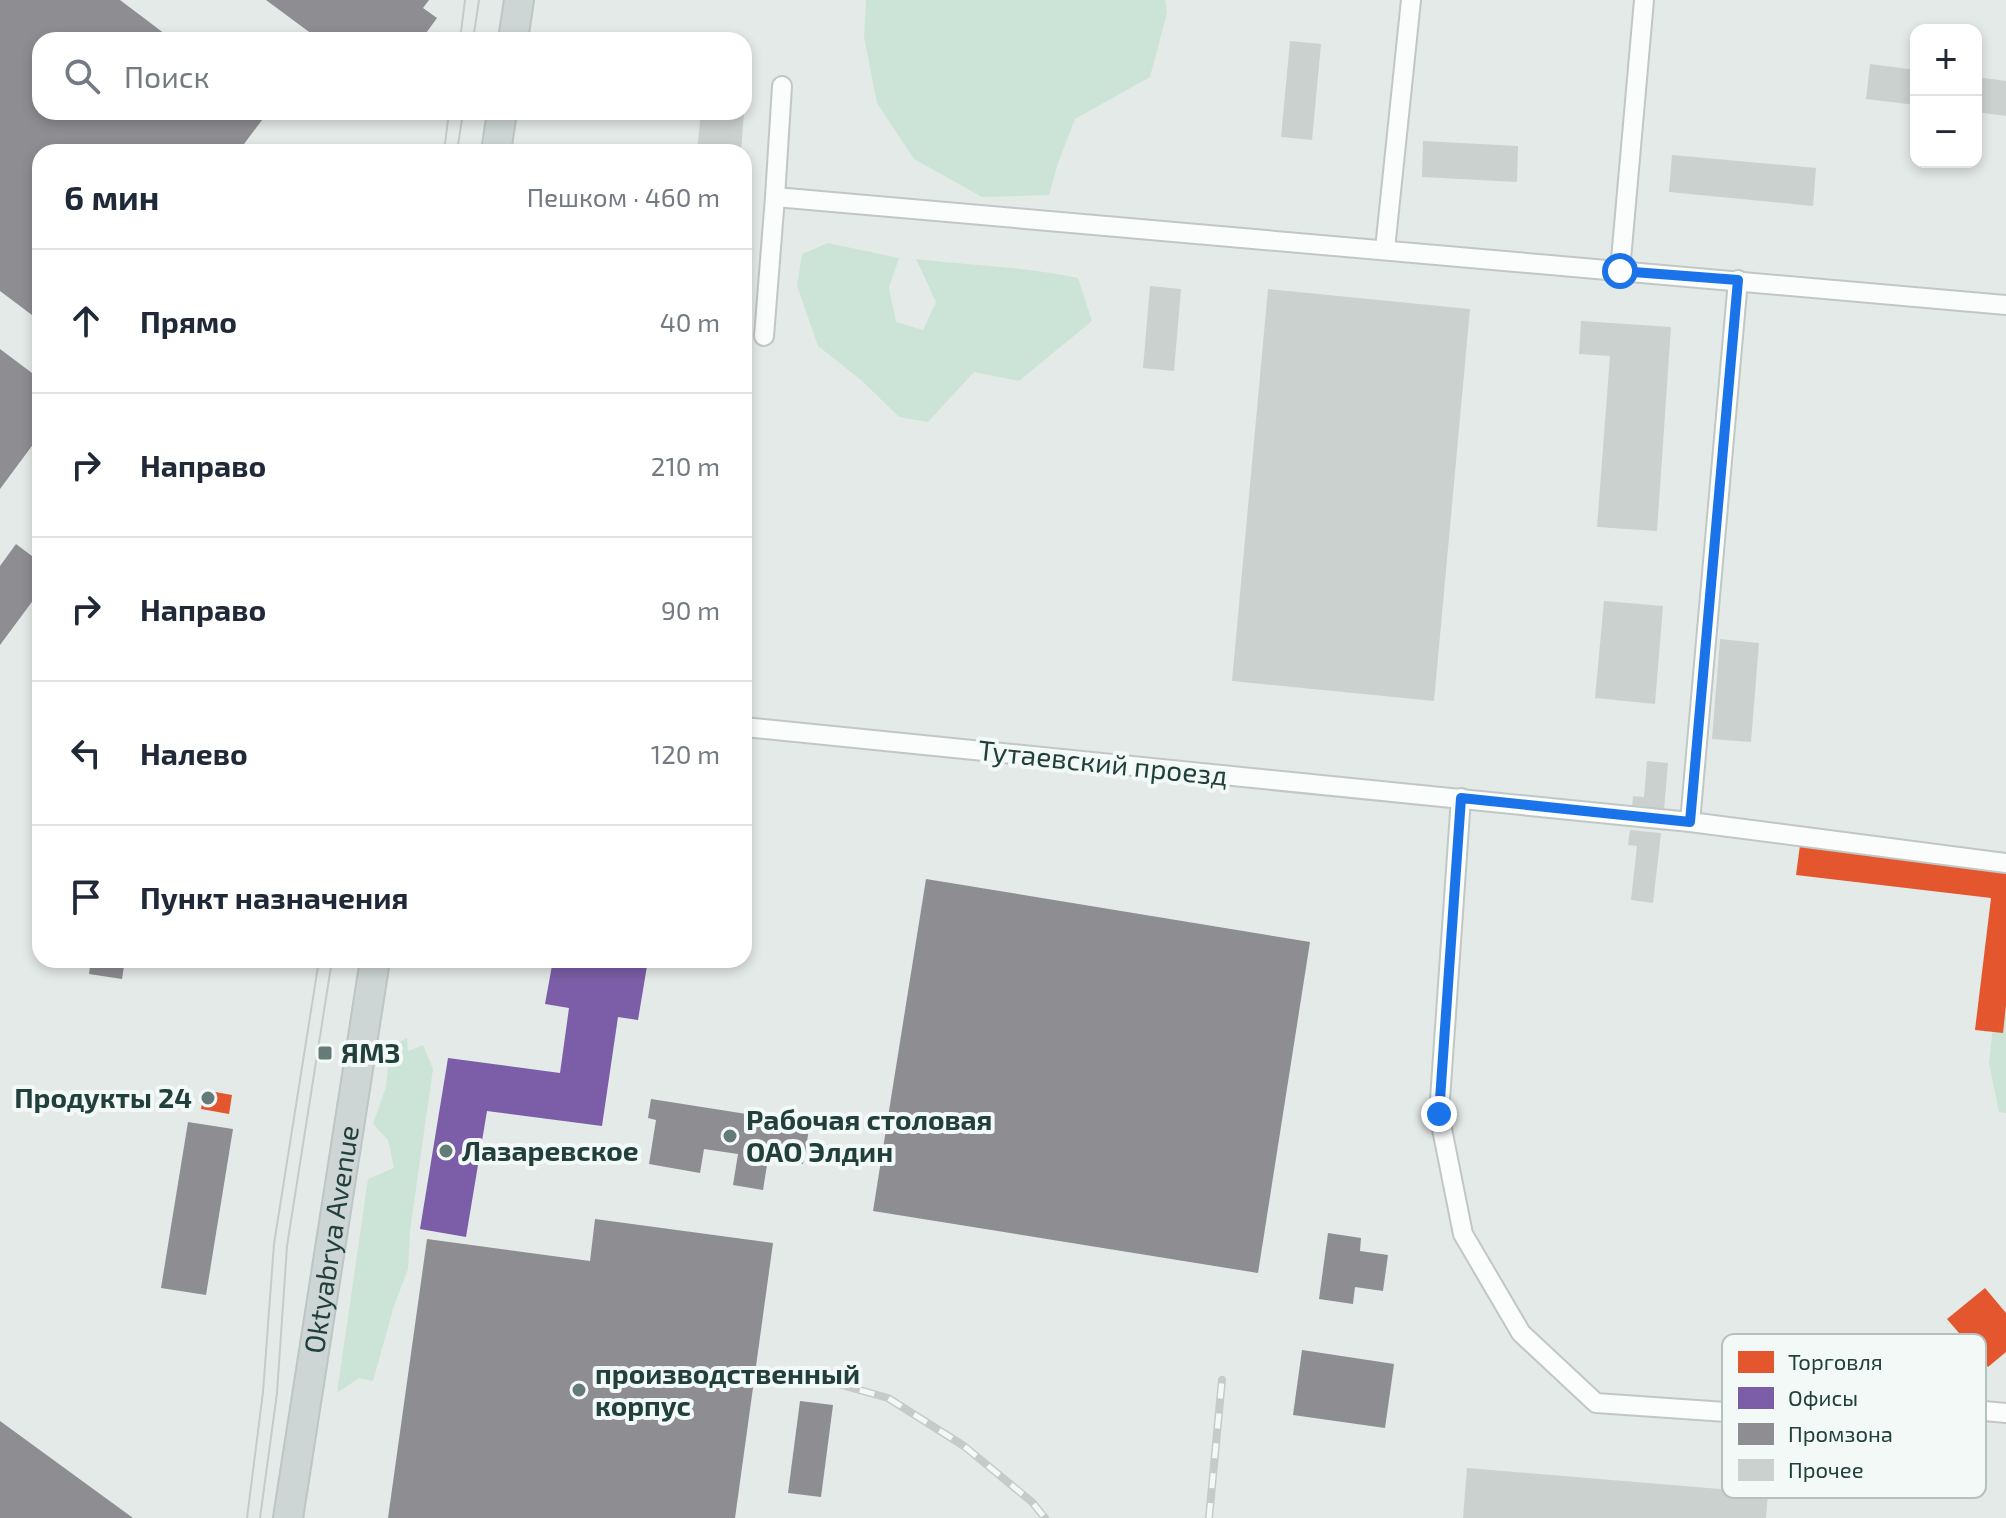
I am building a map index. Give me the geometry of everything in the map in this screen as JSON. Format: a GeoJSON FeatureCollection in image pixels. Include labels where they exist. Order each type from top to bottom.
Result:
{"type":"FeatureCollection","features":[{"type":"Feature","properties":{"kind":"main road"},"geometry":{"type":"LineString","coordinates":[[514,32],[519,0]]}},
{"type":"Feature","properties":{"kind":"main road"},"geometry":{"type":"LineString","coordinates":[[497,144],[501,120]]}},
{"type":"Feature","properties":{"kind":"main road","name":"Oktyabrya Avenue"},"geometry":{"type":"LineString","coordinates":[[288,1518],[374,968]]}},
{"type":"Feature","properties":{"kind":"street"},"geometry":{"type":"LineString","coordinates":[[1385,249],[1411,0]]}},
{"type":"Feature","properties":{"kind":"street"},"geometry":{"type":"LineString","coordinates":[[1620,271],[1644,0]]}},
{"type":"Feature","properties":{"kind":"street"},"geometry":{"type":"LineString","coordinates":[[764,336],[782,86]]}},
{"type":"Feature","properties":{"kind":"street"},"geometry":{"type":"LineString","coordinates":[[775,197],[2006,305]]}},
{"type":"Feature","properties":{"kind":"street"},"geometry":{"type":"LineString","coordinates":[[1690,822],[1738,280]]}},
{"type":"Feature","properties":{"kind":"street","name":"Тутаевский проезд"},"geometry":{"type":"LineString","coordinates":[[752,728],[1690,822],[2006,863]]}},
{"type":"Feature","properties":{"kind":"street"},"geometry":{"type":"LineString","coordinates":[[1461,798],[1439,1114],[1463,1234],[1521,1333],[1596,1403],[1722,1412]]}},
{"type":"Feature","properties":{"kind":"street"},"geometry":{"type":"LineString","coordinates":[[1986,1411],[2006,1413]]}},
{"type":"Feature","properties":{"kind":"green space"},"geometry":{"type":"Polygon","coordinates":[[[866,0],[1165,0],[1167,13],[1150,77],[1075,119],[1049,195],[982,197],[914,159],[877,103],[864,37],[866,0]]]}},
{"type":"Feature","properties":{"kind":"green space"},"geometry":{"type":"Polygon","coordinates":[[[828,243],[899,258],[889,288],[896,322],[923,330],[936,302],[916,259],[1078,278],[1092,321],[1019,381],[974,372],[928,422],[899,417],[861,380],[818,346],[797,286],[802,254],[828,243]]]}},
{"type":"Feature","properties":{"kind":"green space"},"geometry":{"type":"Polygon","coordinates":[[[2006,941],[2006,1113],[1999,1112],[1989,1063],[2000,962],[2006,941]]]}},
{"type":"Feature","properties":{"kind":"green space"},"geometry":{"type":"Polygon","coordinates":[[[407,1038],[408,1051],[423,1045],[433,1069],[410,1231],[408,1269],[373,1381],[359,1378],[337,1393],[368,1179],[394,1168],[388,1140],[373,1124],[386,1087],[390,1047],[407,1038]]]}},
{"type":"Feature","properties":{"kind":"building: Торговля"},"geometry":{"type":"Polygon","coordinates":[[[1800,845],[2006,869],[2006,1005],[2003,1033],[1975,1030],[1991,898],[1796,875],[1800,845]]]}},
{"type":"Feature","properties":{"kind":"building: Торговля"},"geometry":{"type":"Polygon","coordinates":[[[204,1090],[232,1095],[229,1114],[201,1109],[204,1090]]]}},
{"type":"Feature","properties":{"kind":"building: Торговля"},"geometry":{"type":"Polygon","coordinates":[[[1985,1288],[2006,1313],[2006,1352],[1988,1367],[1986,1334],[1960,1334],[1947,1319],[1985,1288]]]}},
{"type":"Feature","properties":{"kind":"building: Офисы"},"geometry":{"type":"Polygon","coordinates":[[[552,968],[647,968],[638,1020],[618,1017],[602,1126],[487,1111],[466,1237],[420,1229],[448,1058],[560,1073],[569,1008],[545,1004],[552,968]]]}},
{"type":"Feature","properties":{"kind":"building: Промзона"},"geometry":{"type":"Polygon","coordinates":[[[0,0],[120,0],[162,32],[32,32],[32,120],[262,120],[244,144],[32,144],[32,315],[0,291],[0,0]]]}},
{"type":"Feature","properties":{"kind":"building: Промзона"},"geometry":{"type":"Polygon","coordinates":[[[266,0],[429,0],[423,8],[437,18],[427,32],[309,32],[266,0]]]}},
{"type":"Feature","properties":{"kind":"building: Промзона"},"geometry":{"type":"Polygon","coordinates":[[[0,349],[32,373],[32,446],[0,489],[0,349]]]}},
{"type":"Feature","properties":{"kind":"building: Промзона"},"geometry":{"type":"Polygon","coordinates":[[[16,544],[32,556],[32,602],[0,645],[0,566],[16,544]]]}},
{"type":"Feature","properties":{"kind":"building: Промзона"},"geometry":{"type":"Polygon","coordinates":[[[926,879],[1310,942],[1258,1273],[873,1211],[926,879]]]}},
{"type":"Feature","properties":{"kind":"building: Промзона"},"geometry":{"type":"Polygon","coordinates":[[[90,968],[124,968],[122,979],[89,974],[90,968]]]}},
{"type":"Feature","properties":{"kind":"building: Промзона","name":"Рабочая столовая ОАО Элдин"},"geometry":{"type":"Polygon","coordinates":[[[651,1099],[810,1124],[803,1164],[768,1159],[763,1190],[733,1185],[738,1154],[704,1149],[700,1173],[649,1164],[656,1120],[648,1118],[651,1099]]]}},
{"type":"Feature","properties":{"kind":"building: Промзона"},"geometry":{"type":"Polygon","coordinates":[[[188,1122],[233,1129],[206,1295],[161,1288],[188,1122]]]}},
{"type":"Feature","properties":{"kind":"building: Промзона","name":"производственный корпус"},"geometry":{"type":"Polygon","coordinates":[[[595,1219],[773,1243],[735,1518],[388,1518],[427,1239],[590,1261],[595,1219]]]}},
{"type":"Feature","properties":{"kind":"building: Промзона"},"geometry":{"type":"Polygon","coordinates":[[[1328,1233],[1361,1238],[1360,1251],[1388,1255],[1383,1291],[1355,1287],[1353,1304],[1319,1299],[1328,1233]]]}},
{"type":"Feature","properties":{"kind":"building: Промзона"},"geometry":{"type":"Polygon","coordinates":[[[1302,1350],[1394,1364],[1385,1428],[1293,1415],[1302,1350]]]}},
{"type":"Feature","properties":{"kind":"building: Промзона"},"geometry":{"type":"Polygon","coordinates":[[[800,1401],[833,1405],[821,1497],[788,1493],[800,1401]]]}},
{"type":"Feature","properties":{"kind":"building: Промзона"},"geometry":{"type":"Polygon","coordinates":[[[0,1421],[133,1518],[0,1518],[0,1421]]]}},
{"type":"Feature","properties":{"kind":"building: Прочее"},"geometry":{"type":"Polygon","coordinates":[[[1290,41],[1321,44],[1312,140],[1281,137],[1290,41]]]}},
{"type":"Feature","properties":{"kind":"building: Прочее"},"geometry":{"type":"Polygon","coordinates":[[[1870,64],[1910,69],[1910,104],[1866,99],[1870,64]]]}},
{"type":"Feature","properties":{"kind":"building: Прочее"},"geometry":{"type":"Polygon","coordinates":[[[1982,78],[2006,81],[2006,116],[1982,113],[1982,78]]]}},
{"type":"Feature","properties":{"kind":"building: Прочее"},"geometry":{"type":"Polygon","coordinates":[[[700,120],[743,120],[742,144],[698,144],[700,120]]]}},
{"type":"Feature","properties":{"kind":"building: Прочее"},"geometry":{"type":"Polygon","coordinates":[[[1423,141],[1518,146],[1517,182],[1422,177],[1423,141]]]}},
{"type":"Feature","properties":{"kind":"building: Прочее"},"geometry":{"type":"Polygon","coordinates":[[[1672,155],[1816,168],[1813,206],[1669,192],[1672,155]]]}},
{"type":"Feature","properties":{"kind":"building: Прочее"},"geometry":{"type":"Polygon","coordinates":[[[1150,286],[1181,289],[1174,371],[1143,368],[1150,286]]]}},
{"type":"Feature","properties":{"kind":"building: Прочее"},"geometry":{"type":"Polygon","coordinates":[[[1268,289],[1470,309],[1434,701],[1232,681],[1268,289]]]}},
{"type":"Feature","properties":{"kind":"building: Прочее"},"geometry":{"type":"Polygon","coordinates":[[[1581,321],[1671,327],[1657,531],[1597,527],[1610,356],[1579,354],[1581,321]]]}},
{"type":"Feature","properties":{"kind":"building: Прочее"},"geometry":{"type":"Polygon","coordinates":[[[1604,601],[1663,606],[1655,704],[1595,698],[1604,601]]]}},
{"type":"Feature","properties":{"kind":"building: Прочее"},"geometry":{"type":"Polygon","coordinates":[[[1720,639],[1759,643],[1751,742],[1712,739],[1720,639]]]}},
{"type":"Feature","properties":{"kind":"building: Прочее"},"geometry":{"type":"Polygon","coordinates":[[[1647,761],[1668,763],[1664,810],[1632,808],[1633,796],[1644,797],[1647,761]]]}},
{"type":"Feature","properties":{"kind":"building: Прочее"},"geometry":{"type":"Polygon","coordinates":[[[1630,830],[1661,833],[1653,903],[1631,900],[1637,846],[1628,845],[1630,830]]]}},
{"type":"Feature","properties":{"kind":"building: Прочее"},"geometry":{"type":"Polygon","coordinates":[[[1467,1468],[1722,1489],[1722,1498],[1768,1498],[1766,1518],[1463,1518],[1467,1468]]]}},
{"type":"Feature","properties":{"kind":"tram line"},"geometry":{"type":"LineString","coordinates":[[461,32],[465,0]]}},
{"type":"Feature","properties":{"kind":"tram line"},"geometry":{"type":"LineString","coordinates":[[474,32],[479,0]]}},
{"type":"Feature","properties":{"kind":"tram line"},"geometry":{"type":"LineString","coordinates":[[445,144],[448,120]]}},
{"type":"Feature","properties":{"kind":"tram line"},"geometry":{"type":"LineString","coordinates":[[458,144],[462,120]]}},
{"type":"Feature","properties":{"kind":"tram line"},"geometry":{"type":"LineString","coordinates":[[247,1518],[263,1392],[274,1244],[318,968]]}},
{"type":"Feature","properties":{"kind":"tram line"},"geometry":{"type":"LineString","coordinates":[[260,1518],[277,1393],[287,1246],[331,968]]}},
{"type":"Feature","properties":{"kind":"railway"},"geometry":{"type":"LineString","coordinates":[[802,1374],[888,1398],[964,1446],[1032,1502],[1045,1518]]}},
{"type":"Feature","properties":{"kind":"railway"},"geometry":{"type":"LineString","coordinates":[[1209,1518],[1222,1380]]}},
{"type":"Feature","properties":{"kind":"place","name":"ЯМЗ"},"geometry":{"type":"Point","coordinates":[325,1053]}},
{"type":"Feature","properties":{"kind":"place","name":"Продукты 24"},"geometry":{"type":"Point","coordinates":[208,1098]}},
{"type":"Feature","properties":{"kind":"place","name":"Рабочая столовая ОАО Элдин"},"geometry":{"type":"Point","coordinates":[730,1136]}},
{"type":"Feature","properties":{"kind":"place","name":"Лазаревское"},"geometry":{"type":"Point","coordinates":[446,1151]}},
{"type":"Feature","properties":{"kind":"place","name":"производственный корпус"},"geometry":{"type":"Point","coordinates":[579,1390]}},
{"type":"Feature","properties":{"kind":"route"},"geometry":{"type":"LineString","coordinates":[[1439,1114],[1461,798],[1690,822],[1738,280],[1620,271]]}}]}
